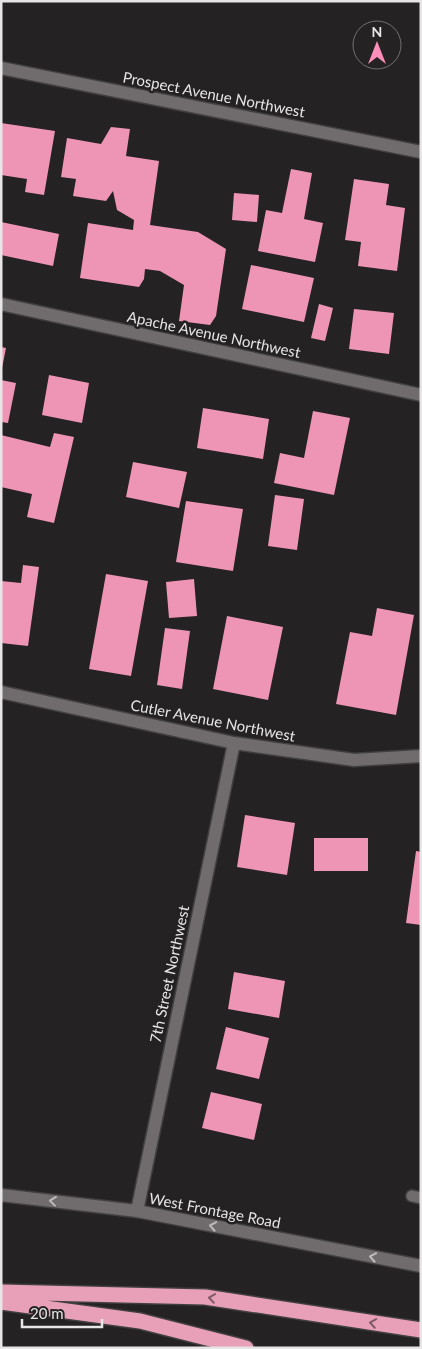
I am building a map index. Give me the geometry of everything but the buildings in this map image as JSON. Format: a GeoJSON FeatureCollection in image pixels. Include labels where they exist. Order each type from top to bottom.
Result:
{"type":"FeatureCollection","features":[{"type":"Feature","properties":{"kind":"highway"},"geometry":{"type":"LineString","coordinates":[[1,1292],[205,1296],[421,1330]]}},
{"type":"Feature","properties":{"kind":"highway"},"geometry":{"type":"LineString","coordinates":[[1,1302],[140,1322],[246,1348]]}},
{"type":"Feature","properties":{"kind":"street","name":"Prospect Avenue Northwest"},"geometry":{"type":"LineString","coordinates":[[1,68],[421,152]]}},
{"type":"Feature","properties":{"kind":"street","name":"Apache Avenue Northwest"},"geometry":{"type":"LineString","coordinates":[[1,304],[421,395]]}},
{"type":"Feature","properties":{"kind":"street","name":"Cutler Avenue Northwest"},"geometry":{"type":"LineString","coordinates":[[1,692],[234,743],[354,760],[421,756]]}},
{"type":"Feature","properties":{"kind":"street","name":"7th Street Northwest"},"geometry":{"type":"LineString","coordinates":[[137,1211],[234,743]]}},
{"type":"Feature","properties":{"kind":"street","name":"West Frontage Road"},"geometry":{"type":"LineString","coordinates":[[1,1195],[137,1211],[421,1266]]}}]}
